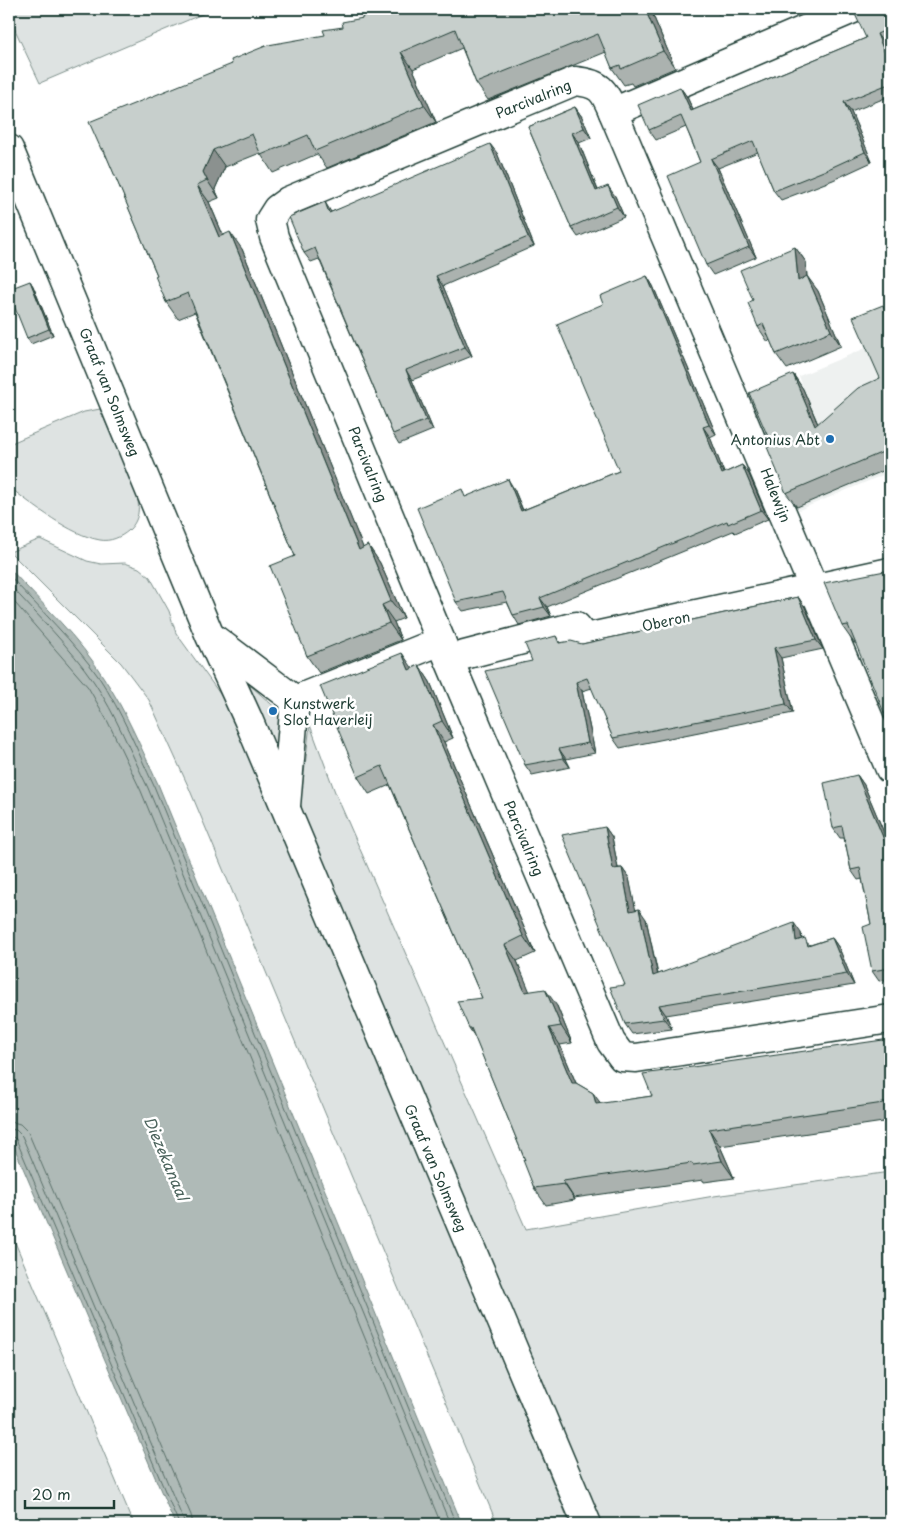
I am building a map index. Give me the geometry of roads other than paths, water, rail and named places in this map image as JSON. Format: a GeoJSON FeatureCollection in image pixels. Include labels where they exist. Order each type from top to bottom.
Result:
{"type":"FeatureCollection","features":[{"type":"Feature","properties":{"kind":"street"},"geometry":{"type":"LineString","coordinates":[[613,112],[853,9]]}},
{"type":"Feature","properties":{"kind":"street","name":"Parcivalring"},"geometry":{"type":"LineString","coordinates":[[613,112],[604,91],[589,82],[575,80],[288,201],[276,209],[270,220],[274,237],[445,650],[611,1042],[622,1056],[636,1058],[890,1019]]}},
{"type":"Feature","properties":{"kind":"street","name":"Halewijn"},"geometry":{"type":"LineString","coordinates":[[613,112],[748,428],[890,769]]}},
{"type":"Feature","properties":{"kind":"street","name":"Graaf van Solmsweg"},"geometry":{"type":"LineString","coordinates":[[9,149],[210,636],[587,1524]]}},
{"type":"Feature","properties":{"kind":"street","name":"Oberon"},"geometry":{"type":"LineString","coordinates":[[445,650],[576,626],[586,638],[818,595],[890,572]]}},
{"type":"Feature","properties":{"kind":"street"},"geometry":{"type":"LineString","coordinates":[[210,636],[295,700],[445,650]]}},
{"type":"Feature","properties":{"kind":"street","name":"Graaf van Solmsweg"},"geometry":{"type":"LineString","coordinates":[[285,811],[295,700]]}},
{"type":"Feature","properties":{"kind":"water","name":"Diezekanaal"},"geometry":{"type":"Polygon","coordinates":[[[9,568],[83,648],[112,691],[133,730],[158,784],[462,1524],[175,1524],[9,1135],[9,568]]]}},
{"type":"Feature","properties":{"kind":"place","name":"Antonius Abt"},"geometry":{"type":"Point","coordinates":[830,439]}},
{"type":"Feature","properties":{"kind":"place","name":"Kunstwerk Slot Haverleij"},"geometry":{"type":"Point","coordinates":[273,711]}}]}
